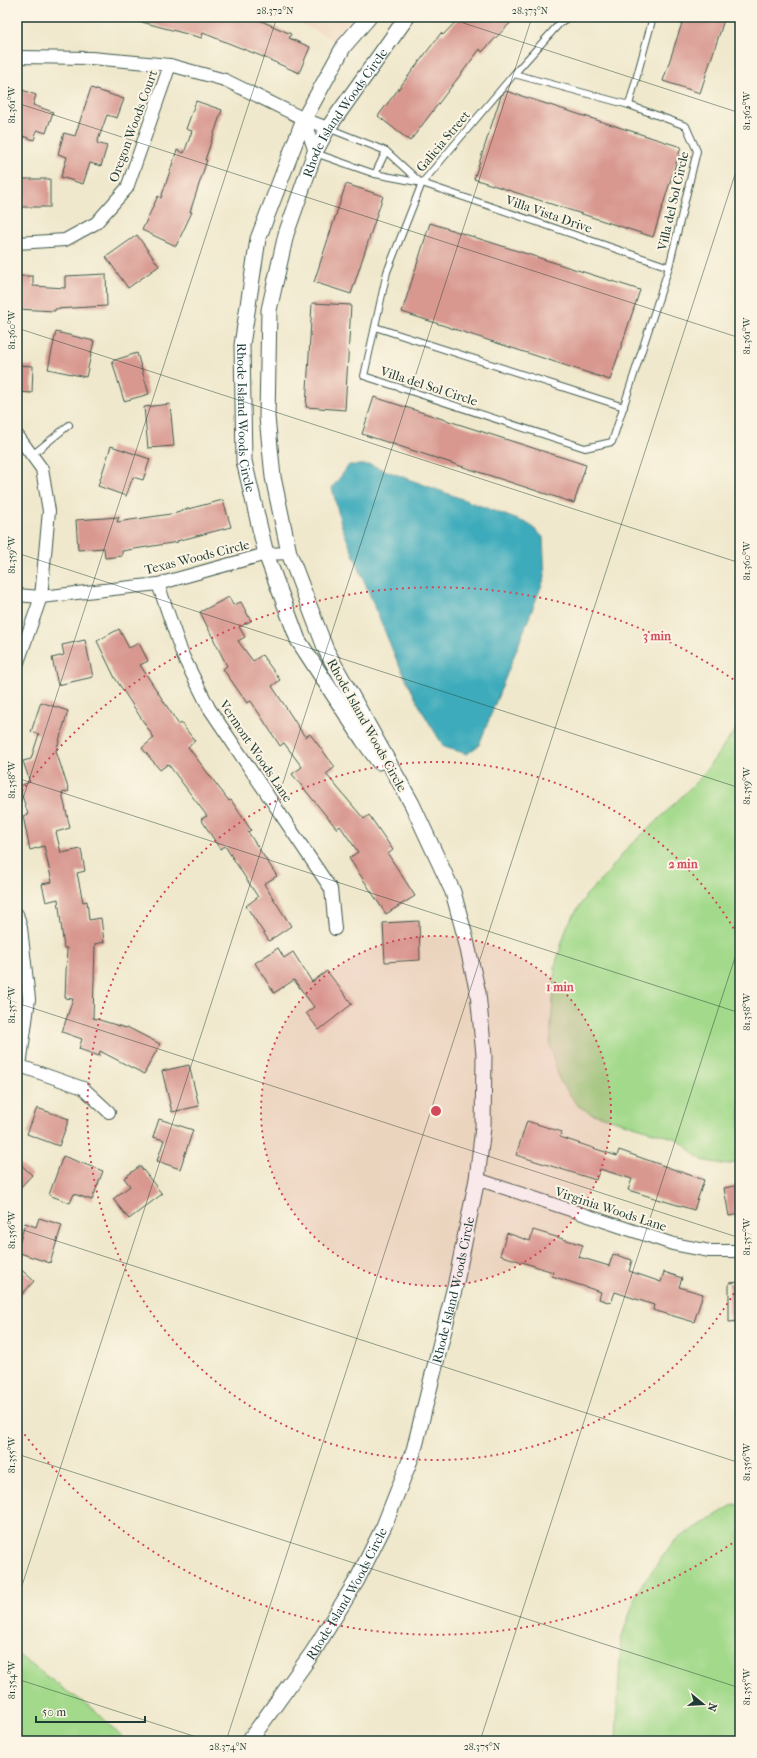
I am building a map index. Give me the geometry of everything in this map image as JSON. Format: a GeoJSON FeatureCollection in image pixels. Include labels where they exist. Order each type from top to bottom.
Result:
{"type":"FeatureCollection","features":[{"type":"Feature","properties":{"kind":"street","name":"Rhode Island Woods Circle"},"geometry":{"type":"LineString","coordinates":[[249,1741],[313,1652],[357,1580],[384,1526],[414,1450],[456,1282],[477,1179],[483,1127],[484,1055],[478,993],[465,936],[452,892],[412,804],[326,650],[289,553],[273,477],[267,417],[269,310],[286,234],[314,152],[328,128],[407,17]]}},
{"type":"Feature","properties":{"kind":"street","name":"Rhode Island Woods Circle"},"geometry":{"type":"LineString","coordinates":[[368,18],[344,46],[304,118],[258,239],[242,345],[244,461],[266,554],[298,640],[362,740],[412,804]]}},
{"type":"Feature","properties":{"kind":"street"},"geometry":{"type":"LineString","coordinates":[[17,57],[91,58],[170,65],[225,80],[328,128]]}},
{"type":"Feature","properties":{"kind":"street","name":"Oregon Woods Court"},"geometry":{"type":"LineString","coordinates":[[17,243],[65,240],[96,222],[127,188],[170,65]]}},
{"type":"Feature","properties":{"kind":"street"},"geometry":{"type":"LineString","coordinates":[[304,118],[314,152]]}},
{"type":"Feature","properties":{"kind":"street"},"geometry":{"type":"LineString","coordinates":[[17,435],[42,469],[48,511],[41,597],[17,665]]}},
{"type":"Feature","properties":{"kind":"street","name":"Texas Woods Circle"},"geometry":{"type":"LineString","coordinates":[[17,595],[41,597],[158,584],[266,554],[289,553]]}},
{"type":"Feature","properties":{"kind":"street","name":"Vermont Woods Lane"},"geometry":{"type":"LineString","coordinates":[[158,584],[183,656],[209,708],[331,889],[335,929]]}},
{"type":"Feature","properties":{"kind":"street"},"geometry":{"type":"LineString","coordinates":[[17,914],[21,928],[29,998],[19,1069],[83,1088],[109,1112]]}},
{"type":"Feature","properties":{"kind":"street","name":"Virginia Woods Lane"},"geometry":{"type":"LineString","coordinates":[[477,1179],[672,1244],[710,1251],[740,1251]]}},
{"type":"Feature","properties":{"kind":"lane","name":"Galicia Street"},"geometry":{"type":"LineString","coordinates":[[364,376],[387,272],[422,183],[514,74],[559,24],[568,17]]}},
{"type":"Feature","properties":{"kind":"lane"},"geometry":{"type":"LineString","coordinates":[[629,105],[653,17]]}},
{"type":"Feature","properties":{"kind":"lane","name":"Villa del Sol Circle"},"geometry":{"type":"LineString","coordinates":[[364,376],[585,448],[612,442],[669,267],[698,151],[686,126],[629,105],[514,74]]}},
{"type":"Feature","properties":{"kind":"lane","name":"Villa Vista Drive"},"geometry":{"type":"LineString","coordinates":[[328,128],[386,152],[422,183]]}},
{"type":"Feature","properties":{"kind":"lane","name":"Villa Vista Drive"},"geometry":{"type":"LineString","coordinates":[[314,152],[375,174],[422,183],[669,267]]}},
{"type":"Feature","properties":{"kind":"lane"},"geometry":{"type":"LineString","coordinates":[[375,174],[386,152]]}},
{"type":"Feature","properties":{"kind":"lane"},"geometry":{"type":"LineString","coordinates":[[375,327],[624,407]]}},
{"type":"Feature","properties":{"kind":"lane"},"geometry":{"type":"LineString","coordinates":[[32,454],[69,425]]}},
{"type":"Feature","properties":{"kind":"shaded area"},"geometry":{"type":"Polygon","coordinates":[[[288,17],[351,17],[333,40],[288,17]]]}},
{"type":"Feature","properties":{"kind":"green space"},"geometry":{"type":"Polygon","coordinates":[[[740,716],[740,1161],[727,1165],[702,1160],[677,1139],[590,1113],[577,1105],[559,1079],[550,1044],[555,966],[567,926],[587,894],[607,874],[627,848],[655,823],[701,777],[737,728],[740,716]]]}},
{"type":"Feature","properties":{"kind":"green space"},"geometry":{"type":"Polygon","coordinates":[[[740,1504],[740,1741],[616,1741],[621,1639],[638,1590],[674,1541],[731,1506],[740,1504]]]}},
{"type":"Feature","properties":{"kind":"green space"},"geometry":{"type":"Polygon","coordinates":[[[17,1654],[65,1690],[95,1710],[125,1741],[17,1741],[17,1654]]]}},
{"type":"Feature","properties":{"kind":"water"},"geometry":{"type":"Polygon","coordinates":[[[349,465],[371,465],[529,524],[543,537],[545,577],[479,745],[467,754],[444,747],[422,711],[397,661],[342,527],[332,488],[349,465]]]}},
{"type":"Feature","properties":{"kind":"building"},"geometry":{"type":"Polygon","coordinates":[[[139,17],[252,17],[291,34],[289,38],[310,47],[299,73],[203,33],[202,38],[138,21],[139,17]]]}},
{"type":"Feature","properties":{"kind":"building"},"geometry":{"type":"Polygon","coordinates":[[[460,17],[516,17],[482,52],[480,49],[410,141],[378,116],[441,33],[443,35],[460,17]]]}},
{"type":"Feature","properties":{"kind":"building"},"geometry":{"type":"Polygon","coordinates":[[[684,17],[725,17],[700,93],[663,81],[684,17]]]}},
{"type":"Feature","properties":{"kind":"building"},"geometry":{"type":"Polygon","coordinates":[[[17,88],[36,95],[33,105],[53,112],[46,133],[37,130],[34,140],[17,134],[17,88]]]}},
{"type":"Feature","properties":{"kind":"building"},"geometry":{"type":"Polygon","coordinates":[[[91,88],[124,99],[117,118],[107,115],[97,143],[107,146],[101,166],[90,163],[83,184],[61,177],[67,157],[58,154],[64,133],[75,136],[91,88]]]}},
{"type":"Feature","properties":{"kind":"building"},"geometry":{"type":"Polygon","coordinates":[[[506,91],[681,147],[653,237],[474,179],[501,96],[506,91]]]}},
{"type":"Feature","properties":{"kind":"building"},"geometry":{"type":"Polygon","coordinates":[[[196,101],[222,110],[205,160],[207,160],[190,212],[192,212],[176,246],[142,230],[158,196],[161,198],[177,150],[184,153],[192,131],[186,129],[196,101]]]}},
{"type":"Feature","properties":{"kind":"building"},"geometry":{"type":"Polygon","coordinates":[[[17,179],[50,179],[50,207],[17,207],[17,179]]]}},
{"type":"Feature","properties":{"kind":"building"},"geometry":{"type":"Polygon","coordinates":[[[346,184],[383,196],[351,294],[314,282],[346,184]]]}},
{"type":"Feature","properties":{"kind":"building"},"geometry":{"type":"Polygon","coordinates":[[[430,223],[640,290],[610,380],[402,312],[430,223]]]}},
{"type":"Feature","properties":{"kind":"building"},"geometry":{"type":"Polygon","coordinates":[[[137,235],[159,266],[128,288],[106,257],[137,235]]]}},
{"type":"Feature","properties":{"kind":"building"},"geometry":{"type":"Polygon","coordinates":[[[106,274],[107,306],[55,309],[55,311],[17,309],[17,276],[33,276],[33,286],[65,288],[65,276],[106,274]]]}},
{"type":"Feature","properties":{"kind":"building"},"geometry":{"type":"Polygon","coordinates":[[[312,303],[351,305],[345,410],[306,407],[312,303]]]}},
{"type":"Feature","properties":{"kind":"building"},"geometry":{"type":"Polygon","coordinates":[[[56,332],[94,341],[86,377],[48,369],[56,332]]]}},
{"type":"Feature","properties":{"kind":"building"},"geometry":{"type":"Polygon","coordinates":[[[137,353],[149,394],[124,401],[112,361],[137,353]]]}},
{"type":"Feature","properties":{"kind":"building"},"geometry":{"type":"Polygon","coordinates":[[[17,365],[33,366],[32,393],[17,392],[17,365]]]}},
{"type":"Feature","properties":{"kind":"building"},"geometry":{"type":"Polygon","coordinates":[[[374,397],[586,465],[574,503],[362,434],[374,397]]]}},
{"type":"Feature","properties":{"kind":"building"},"geometry":{"type":"Polygon","coordinates":[[[170,404],[174,446],[148,448],[144,407],[170,404]]]}},
{"type":"Feature","properties":{"kind":"building"},"geometry":{"type":"Polygon","coordinates":[[[111,446],[150,459],[143,480],[133,477],[126,496],[98,486],[111,446]]]}},
{"type":"Feature","properties":{"kind":"building"},"geometry":{"type":"Polygon","coordinates":[[[223,500],[231,527],[177,541],[178,542],[122,551],[122,556],[105,558],[104,548],[78,550],[76,520],[119,517],[117,522],[177,513],[176,512],[223,500]]]}},
{"type":"Feature","properties":{"kind":"building"},"geometry":{"type":"Polygon","coordinates":[[[229,597],[233,605],[241,602],[251,621],[239,627],[245,637],[238,641],[253,661],[262,655],[280,680],[272,686],[305,737],[310,734],[335,767],[326,774],[364,819],[369,815],[393,850],[388,854],[415,896],[386,914],[349,858],[358,852],[340,826],[337,829],[292,774],[302,767],[284,743],[280,746],[251,701],[247,703],[223,669],[227,666],[200,612],[229,597]]]}},
{"type":"Feature","properties":{"kind":"building"},"geometry":{"type":"Polygon","coordinates":[[[119,629],[129,648],[139,643],[148,661],[140,665],[179,725],[181,723],[195,741],[188,747],[229,801],[231,800],[251,830],[248,832],[277,876],[264,884],[291,926],[269,941],[246,906],[258,897],[225,846],[220,849],[201,819],[207,816],[168,764],[160,770],[142,748],[154,738],[115,678],[97,641],[119,629]]]}},
{"type":"Feature","properties":{"kind":"building"},"geometry":{"type":"Polygon","coordinates":[[[85,640],[93,677],[58,685],[52,658],[64,655],[62,645],[85,640]]]}},
{"type":"Feature","properties":{"kind":"building"},"geometry":{"type":"Polygon","coordinates":[[[41,702],[68,711],[56,751],[69,791],[62,793],[70,828],[56,832],[61,853],[81,849],[85,871],[77,873],[83,902],[87,901],[89,920],[101,918],[104,942],[95,944],[93,1018],[126,1028],[127,1027],[160,1044],[144,1074],[100,1051],[99,1056],[79,1049],[82,1039],[62,1032],[73,999],[65,998],[67,948],[64,948],[58,899],[46,902],[42,884],[52,882],[44,846],[30,850],[23,816],[28,814],[19,786],[30,782],[23,761],[31,759],[39,734],[31,732],[41,702]]]}},
{"type":"Feature","properties":{"kind":"building"},"geometry":{"type":"Polygon","coordinates":[[[419,921],[420,960],[385,962],[383,923],[419,921]]]}},
{"type":"Feature","properties":{"kind":"building"},"geometry":{"type":"Polygon","coordinates":[[[278,948],[284,958],[293,952],[312,982],[327,971],[352,1004],[319,1030],[306,1013],[314,1007],[294,980],[274,993],[255,963],[278,948]]]}},
{"type":"Feature","properties":{"kind":"building"},"geometry":{"type":"Polygon","coordinates":[[[189,1065],[199,1106],[172,1112],[162,1071],[189,1065]]]}},
{"type":"Feature","properties":{"kind":"building"},"geometry":{"type":"Polygon","coordinates":[[[37,1108],[69,1119],[59,1146],[27,1134],[37,1108]]]}},
{"type":"Feature","properties":{"kind":"building"},"geometry":{"type":"Polygon","coordinates":[[[159,1119],[193,1130],[180,1169],[157,1161],[164,1140],[153,1137],[159,1119]]]}},
{"type":"Feature","properties":{"kind":"building"},"geometry":{"type":"Polygon","coordinates":[[[527,1121],[562,1132],[560,1137],[617,1156],[619,1150],[704,1180],[694,1210],[628,1190],[632,1179],[600,1169],[596,1180],[516,1155],[527,1121]]]}},
{"type":"Feature","properties":{"kind":"building"},"geometry":{"type":"Polygon","coordinates":[[[63,1156],[103,1171],[92,1200],[74,1194],[70,1203],[49,1195],[63,1156]]]}},
{"type":"Feature","properties":{"kind":"building"},"geometry":{"type":"Polygon","coordinates":[[[17,1161],[32,1175],[17,1191],[17,1161]]]}},
{"type":"Feature","properties":{"kind":"building"},"geometry":{"type":"Polygon","coordinates":[[[140,1166],[162,1194],[129,1219],[113,1199],[130,1186],[124,1178],[140,1166]]]}},
{"type":"Feature","properties":{"kind":"building"},"geometry":{"type":"Polygon","coordinates":[[[740,1185],[740,1214],[729,1216],[724,1188],[740,1185]]]}},
{"type":"Feature","properties":{"kind":"building"},"geometry":{"type":"Polygon","coordinates":[[[39,1218],[62,1225],[50,1263],[17,1252],[25,1223],[36,1227],[39,1218]]]}},
{"type":"Feature","properties":{"kind":"building"},"geometry":{"type":"Polygon","coordinates":[[[533,1230],[583,1245],[579,1257],[609,1266],[613,1254],[632,1260],[629,1271],[661,1282],[664,1272],[682,1278],[679,1287],[703,1294],[694,1322],[653,1310],[654,1305],[615,1292],[611,1303],[599,1299],[601,1292],[552,1276],[553,1272],[500,1255],[507,1233],[530,1241],[533,1230]]]}},
{"type":"Feature","properties":{"kind":"building"},"geometry":{"type":"Polygon","coordinates":[[[17,1266],[34,1281],[17,1300],[17,1266]]]}},
{"type":"Feature","properties":{"kind":"building"},"geometry":{"type":"Polygon","coordinates":[[[740,1282],[740,1321],[729,1322],[729,1283],[740,1282]]]}}]}
